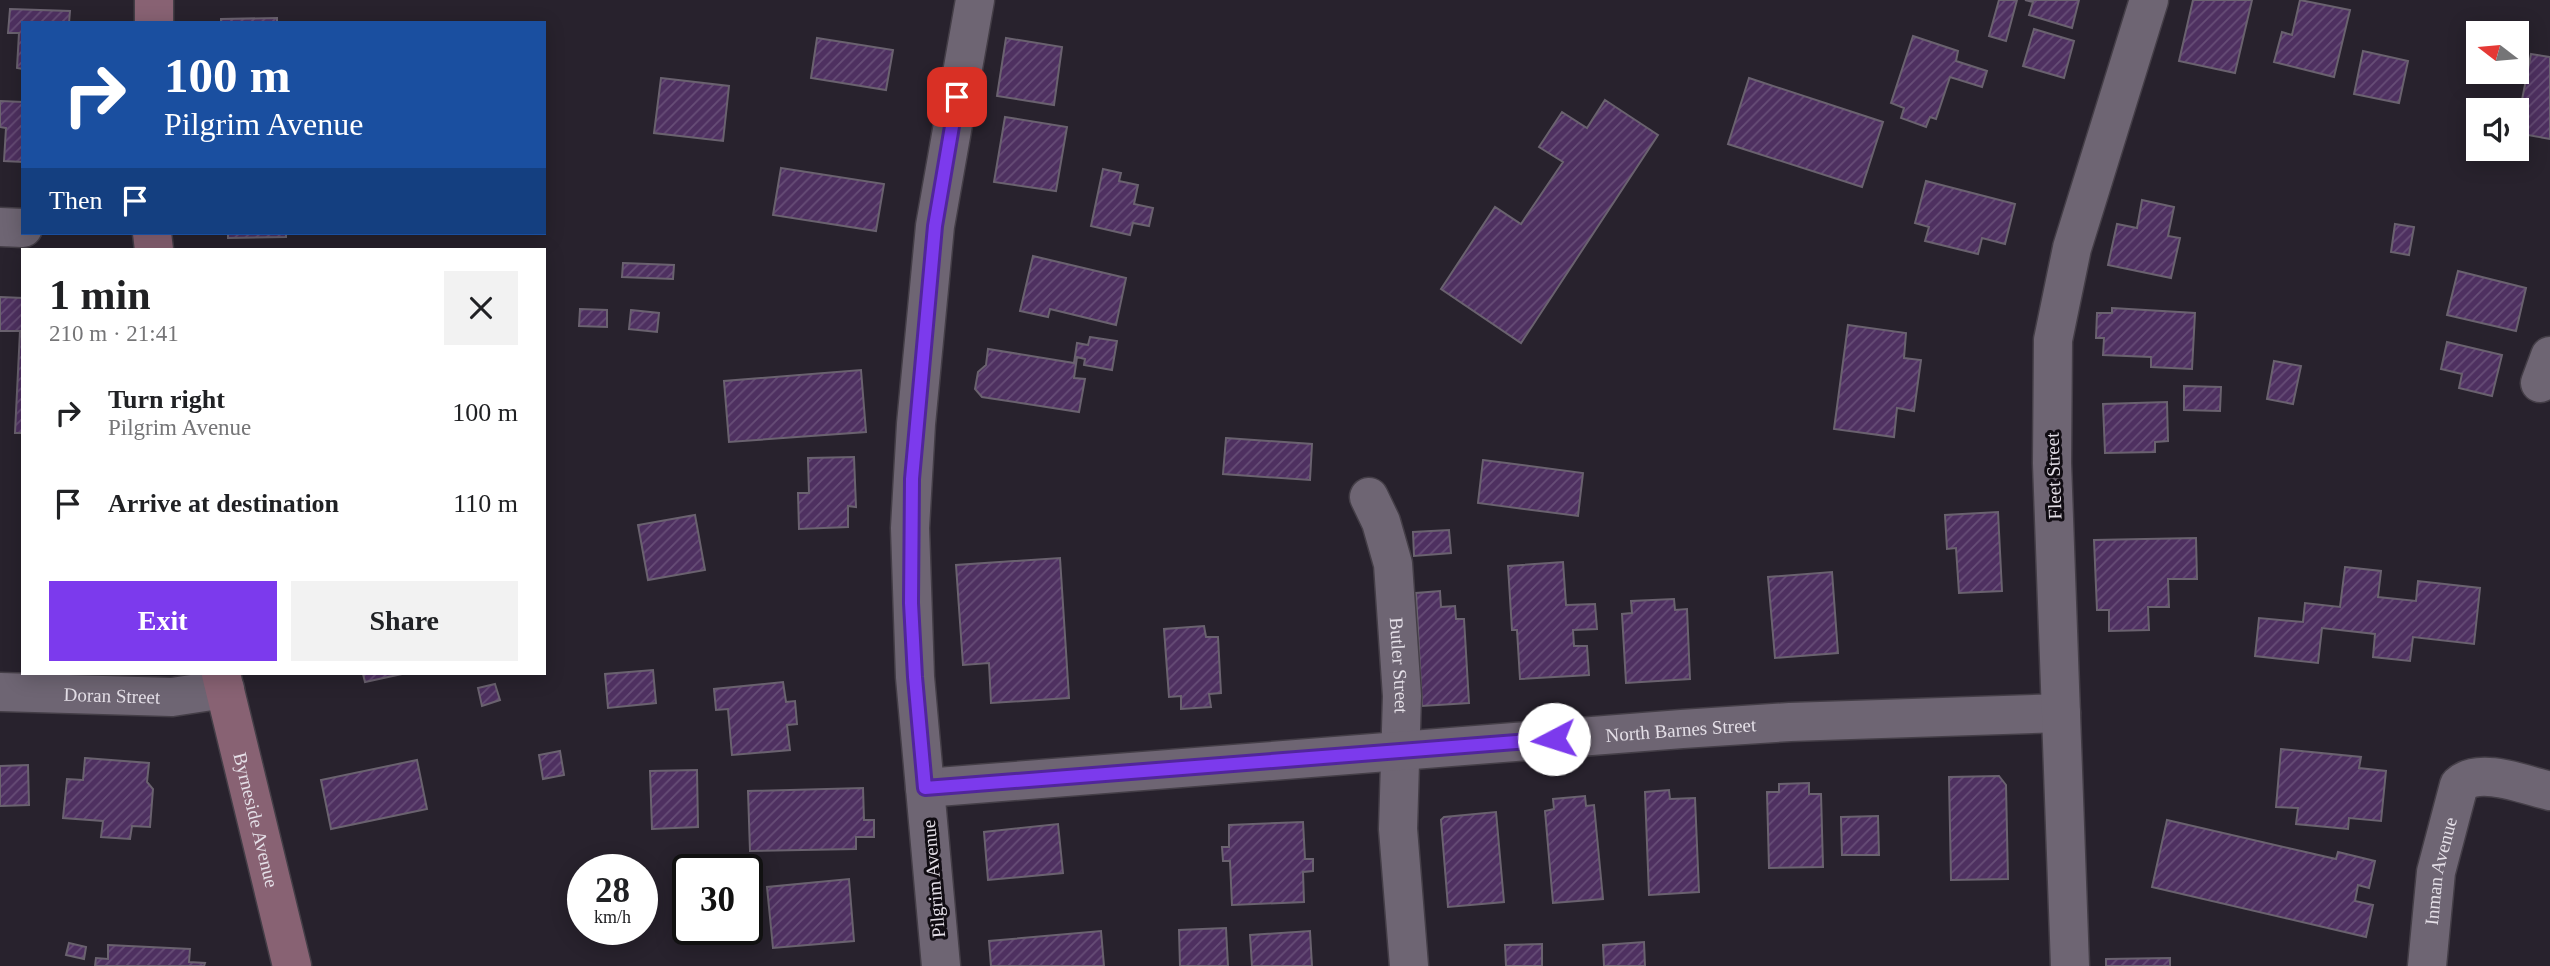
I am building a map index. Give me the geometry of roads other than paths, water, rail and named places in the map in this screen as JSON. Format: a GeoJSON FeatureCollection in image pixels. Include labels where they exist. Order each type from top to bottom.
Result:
{"type":"FeatureCollection","features":[{"type":"Feature","properties":{"kind":"street"},"geometry":{"type":"LineString","coordinates":[[154,0],[154,21]]}},
{"type":"Feature","properties":{"kind":"street","name":"Pilgrim Avenue"},"geometry":{"type":"LineString","coordinates":[[941,966],[915,677],[911,603],[912,479],[935,226],[975,0]]}},
{"type":"Feature","properties":{"kind":"street","name":"Fleet Street"},"geometry":{"type":"LineString","coordinates":[[2070,966],[2052,449],[2053,340],[2072,248],[2149,0]]}},
{"type":"Feature","properties":{"kind":"street"},"geometry":{"type":"LineString","coordinates":[[0,227],[21,228]]}},
{"type":"Feature","properties":{"kind":"street","name":"Butler Street"},"geometry":{"type":"LineString","coordinates":[[1369,496],[1381,522],[1393,565],[1402,696],[1398,829],[1409,966]]}},
{"type":"Feature","properties":{"kind":"street","name":"Doran Street"},"geometry":{"type":"LineString","coordinates":[[0,692],[172,697],[223,681]]}},
{"type":"Feature","properties":{"kind":"street","name":"Byrneside Avenue"},"geometry":{"type":"LineString","coordinates":[[223,681],[292,966]]}},
{"type":"Feature","properties":{"kind":"street","name":"North Barnes Street"},"geometry":{"type":"LineString","coordinates":[[925,788],[1790,722],[2061,713]]}},
{"type":"Feature","properties":{"kind":"street","name":"Inman Avenue"},"geometry":{"type":"LineString","coordinates":[[2427,966],[2435,872],[2455,794],[2465,779],[2488,776],[2550,791]]}}]}
